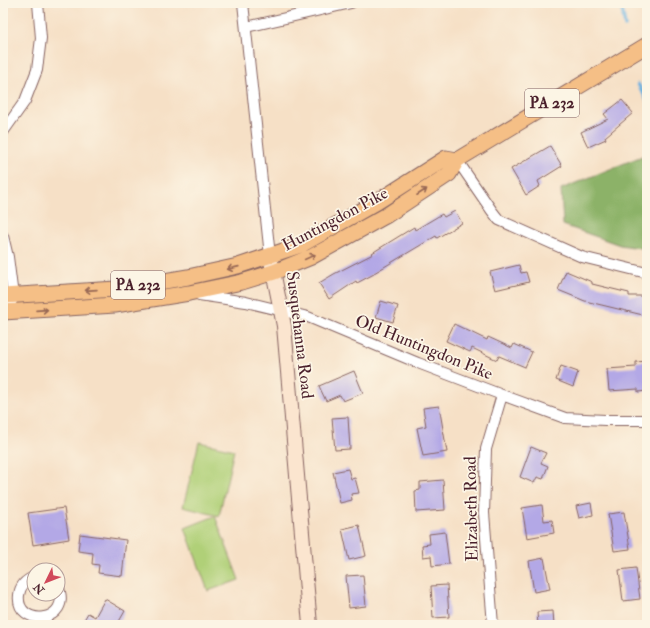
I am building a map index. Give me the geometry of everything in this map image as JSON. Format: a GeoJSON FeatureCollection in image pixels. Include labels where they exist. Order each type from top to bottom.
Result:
{"type":"FeatureCollection","features":[{"type":"Feature","properties":{"kind":"main road","name":"Huntingdon Pike"},"geometry":{"type":"LineString","coordinates":[[7,312],[115,305],[189,293],[242,282],[311,258],[387,215],[449,174],[457,160],[647,45]]}},
{"type":"Feature","properties":{"kind":"main road","name":"Huntingdon Pike"},"geometry":{"type":"LineString","coordinates":[[8,296],[117,289],[188,278],[238,266],[301,245],[377,202],[446,158],[457,160]]}},
{"type":"Feature","properties":{"kind":"main road","name":"Susquehanna Road"},"geometry":{"type":"LineString","coordinates":[[270,256],[282,309],[310,625]]}},
{"type":"Feature","properties":{"kind":"street"},"geometry":{"type":"LineString","coordinates":[[3,132],[25,101],[37,70],[41,38],[38,3]]}},
{"type":"Feature","properties":{"kind":"street","name":"Susquehanna Road"},"geometry":{"type":"LineString","coordinates":[[243,3],[270,256]]}},
{"type":"Feature","properties":{"kind":"street"},"geometry":{"type":"LineString","coordinates":[[246,27],[351,3]]}},
{"type":"Feature","properties":{"kind":"street"},"geometry":{"type":"LineString","coordinates":[[457,160],[499,220],[582,257],[647,273]]}},
{"type":"Feature","properties":{"kind":"street"},"geometry":{"type":"LineString","coordinates":[[3,236],[8,257],[7,312]]}},
{"type":"Feature","properties":{"kind":"street","name":"Old Huntingdon Pike"},"geometry":{"type":"LineString","coordinates":[[189,293],[282,309],[308,317],[418,363],[565,418],[647,420]]}},
{"type":"Feature","properties":{"kind":"street","name":"Elizabeth Road"},"geometry":{"type":"LineString","coordinates":[[493,625],[484,513],[486,449],[502,395]]}},
{"type":"Feature","properties":{"kind":"street"},"geometry":{"type":"LineString","coordinates":[[26,581],[22,585],[20,591],[20,605],[26,620],[49,617],[60,606],[61,602]]}},
{"type":"Feature","properties":{"kind":"green space"},"geometry":{"type":"Polygon","coordinates":[[[647,154],[647,249],[620,245],[563,225],[561,189],[647,154]]]}},
{"type":"Feature","properties":{"kind":"green space"},"geometry":{"type":"Polygon","coordinates":[[[199,442],[234,450],[219,516],[183,507],[199,442]]]}},
{"type":"Feature","properties":{"kind":"green space"},"geometry":{"type":"Polygon","coordinates":[[[215,516],[239,580],[208,591],[185,528],[215,516]]]}},
{"type":"Feature","properties":{"kind":"building"},"geometry":{"type":"Polygon","coordinates":[[[622,100],[633,113],[605,137],[606,139],[588,147],[581,132],[608,119],[604,114],[622,100]]]}},
{"type":"Feature","properties":{"kind":"building"},"geometry":{"type":"Polygon","coordinates":[[[550,146],[562,166],[538,181],[540,186],[526,195],[511,169],[550,146]]]}},
{"type":"Feature","properties":{"kind":"building"},"geometry":{"type":"Polygon","coordinates":[[[455,211],[462,223],[437,238],[436,236],[374,274],[357,283],[356,281],[329,299],[319,283],[373,254],[372,253],[414,227],[415,230],[442,214],[444,217],[455,211]]]}},
{"type":"Feature","properties":{"kind":"building"},"geometry":{"type":"Polygon","coordinates":[[[519,265],[521,273],[526,272],[529,282],[495,290],[490,272],[519,265]]]}},
{"type":"Feature","properties":{"kind":"building"},"geometry":{"type":"Polygon","coordinates":[[[566,271],[592,282],[592,284],[629,293],[629,296],[647,296],[647,316],[585,301],[558,290],[566,271]]]}},
{"type":"Feature","properties":{"kind":"building"},"geometry":{"type":"Polygon","coordinates":[[[381,301],[398,306],[393,322],[376,317],[381,301]]]}},
{"type":"Feature","properties":{"kind":"building"},"geometry":{"type":"Polygon","coordinates":[[[454,324],[487,340],[488,337],[512,348],[514,344],[532,352],[525,367],[499,356],[497,360],[472,348],[470,352],[446,341],[454,324]]]}},
{"type":"Feature","properties":{"kind":"building"},"geometry":{"type":"Polygon","coordinates":[[[647,361],[647,391],[638,392],[638,389],[609,391],[607,369],[636,367],[636,362],[647,361]]]}},
{"type":"Feature","properties":{"kind":"building"},"geometry":{"type":"Polygon","coordinates":[[[561,366],[578,372],[573,387],[556,380],[561,366]]]}},
{"type":"Feature","properties":{"kind":"building"},"geometry":{"type":"Polygon","coordinates":[[[354,371],[363,393],[343,401],[340,395],[326,401],[319,386],[354,371]]]}},
{"type":"Feature","properties":{"kind":"building"},"geometry":{"type":"Polygon","coordinates":[[[439,406],[447,452],[423,456],[417,428],[426,426],[423,408],[439,406]]]}},
{"type":"Feature","properties":{"kind":"building"},"geometry":{"type":"Polygon","coordinates":[[[348,417],[350,449],[335,450],[332,418],[348,417]]]}},
{"type":"Feature","properties":{"kind":"building"},"geometry":{"type":"Polygon","coordinates":[[[531,447],[546,453],[541,463],[548,466],[543,479],[537,477],[534,483],[520,477],[531,447]]]}},
{"type":"Feature","properties":{"kind":"building"},"geometry":{"type":"Polygon","coordinates":[[[348,469],[351,479],[355,478],[359,493],[351,494],[352,500],[340,503],[333,472],[348,469]]]}},
{"type":"Feature","properties":{"kind":"building"},"geometry":{"type":"Polygon","coordinates":[[[443,480],[445,510],[416,512],[415,491],[420,490],[420,482],[443,480]]]}},
{"type":"Feature","properties":{"kind":"building"},"geometry":{"type":"Polygon","coordinates":[[[591,503],[593,515],[579,518],[576,506],[591,503]]]}},
{"type":"Feature","properties":{"kind":"building"},"geometry":{"type":"Polygon","coordinates":[[[542,505],[544,521],[552,520],[554,533],[527,538],[522,508],[542,505]]]}},
{"type":"Feature","properties":{"kind":"building"},"geometry":{"type":"Polygon","coordinates":[[[64,508],[69,539],[33,545],[28,513],[64,508]]]}},
{"type":"Feature","properties":{"kind":"building"},"geometry":{"type":"Polygon","coordinates":[[[624,512],[630,549],[614,551],[608,514],[624,512]]]}},
{"type":"Feature","properties":{"kind":"building"},"geometry":{"type":"Polygon","coordinates":[[[359,525],[366,556],[349,560],[342,529],[359,525]]]}},
{"type":"Feature","properties":{"kind":"building"},"geometry":{"type":"Polygon","coordinates":[[[445,532],[449,564],[432,566],[431,556],[423,557],[422,545],[430,544],[429,534],[445,532]]]}},
{"type":"Feature","properties":{"kind":"building"},"geometry":{"type":"Polygon","coordinates":[[[80,534],[126,540],[122,576],[98,573],[99,565],[92,564],[93,553],[78,551],[80,534]]]}},
{"type":"Feature","properties":{"kind":"building"},"geometry":{"type":"Polygon","coordinates":[[[544,558],[550,589],[534,592],[529,561],[544,558]]]}},
{"type":"Feature","properties":{"kind":"building"},"geometry":{"type":"Polygon","coordinates":[[[636,568],[640,599],[623,601],[619,570],[636,568]]]}},
{"type":"Feature","properties":{"kind":"building"},"geometry":{"type":"Polygon","coordinates":[[[363,575],[366,606],[349,608],[346,576],[363,575]]]}},
{"type":"Feature","properties":{"kind":"building"},"geometry":{"type":"Polygon","coordinates":[[[447,585],[449,617],[433,618],[431,586],[447,585]]]}},
{"type":"Feature","properties":{"kind":"building"},"geometry":{"type":"Polygon","coordinates":[[[105,599],[125,611],[117,625],[81,625],[88,613],[95,617],[105,599]]]}},
{"type":"Feature","properties":{"kind":"building"},"geometry":{"type":"Polygon","coordinates":[[[553,611],[554,625],[538,625],[537,612],[553,611]]]}},
{"type":"Feature","properties":{"kind":"waterway"},"geometry":{"type":"LineString","coordinates":[[621,3],[625,26]]}},
{"type":"Feature","properties":{"kind":"waterway"},"geometry":{"type":"LineString","coordinates":[[638,84],[647,100]]}}]}
